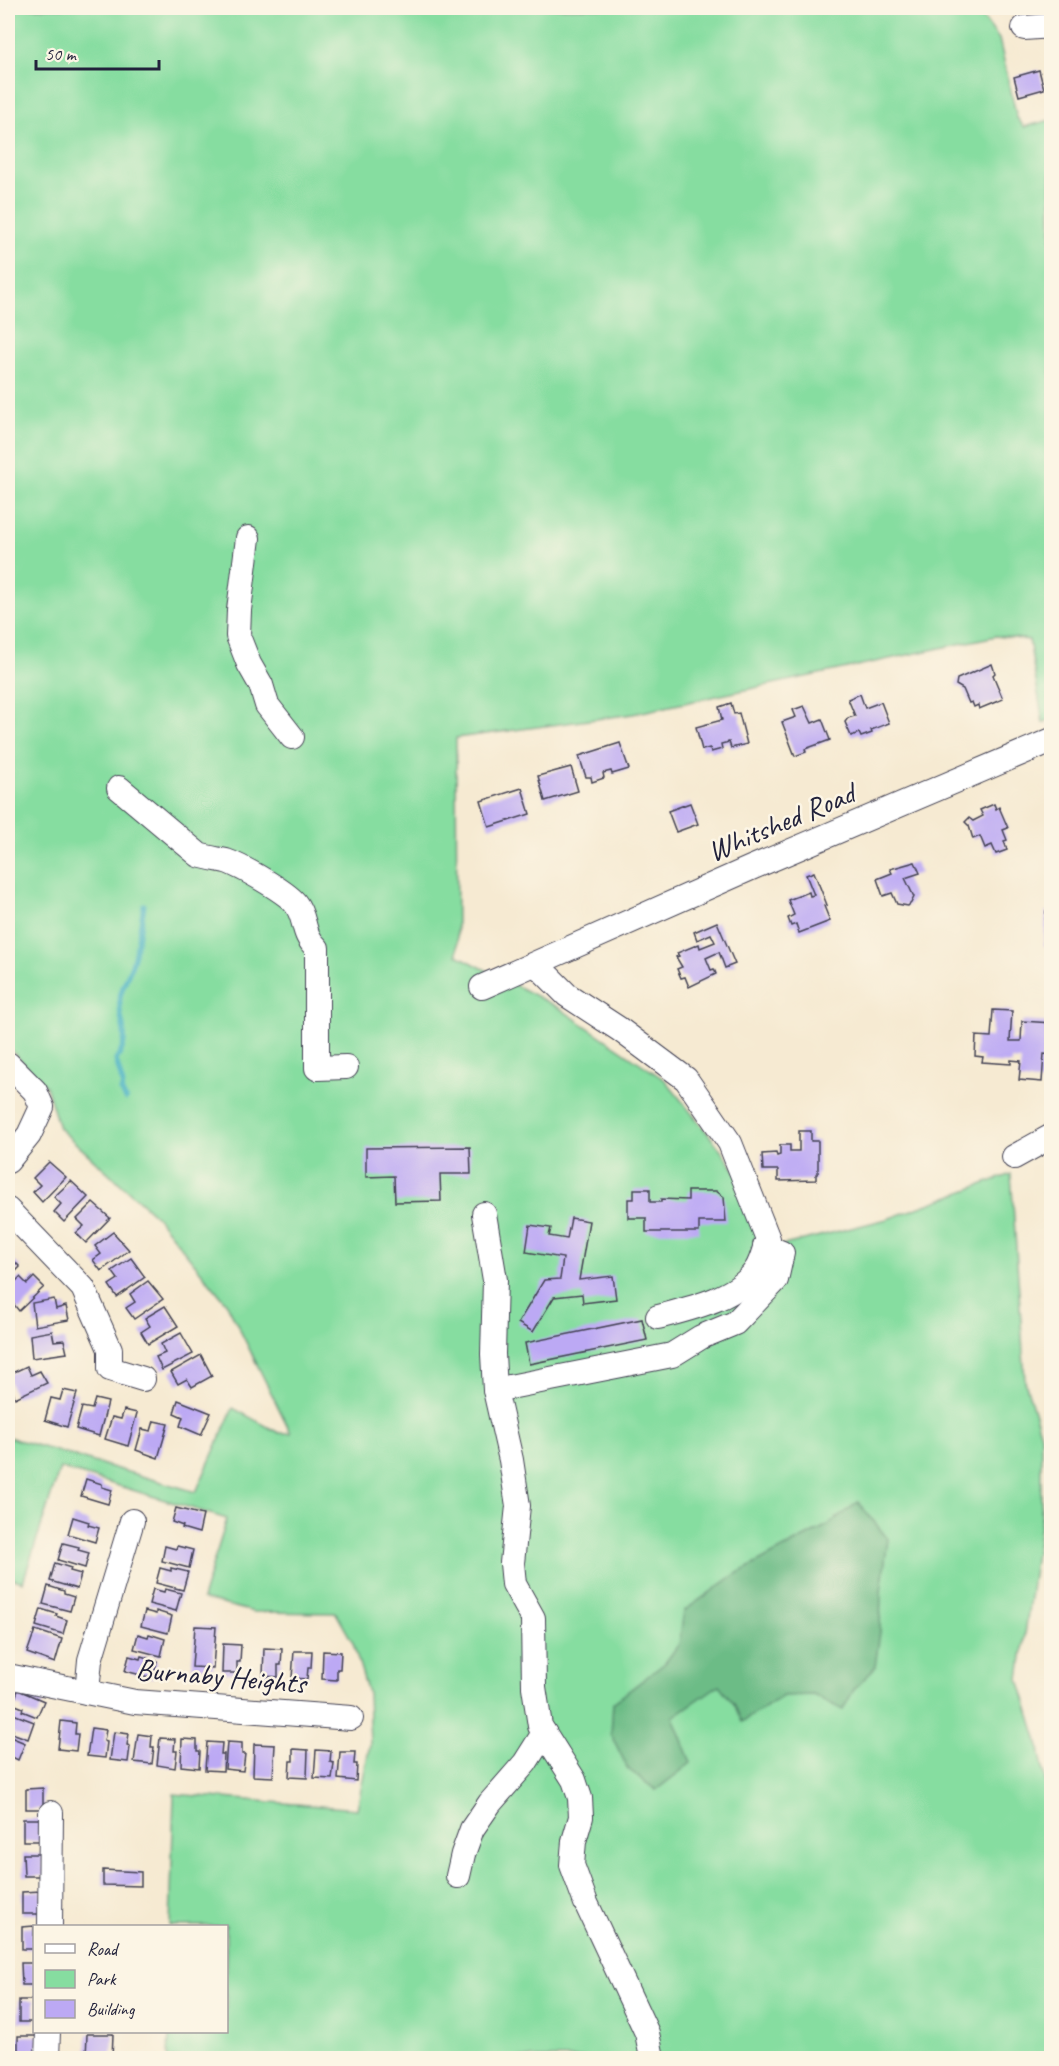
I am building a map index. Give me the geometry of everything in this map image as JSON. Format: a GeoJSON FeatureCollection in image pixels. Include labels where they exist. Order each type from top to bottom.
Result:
{"type":"FeatureCollection","features":[{"type":"Feature","properties":{"kind":"street"},"geometry":{"type":"LineString","coordinates":[[1024,28],[1052,26]]}},
{"type":"Feature","properties":{"kind":"street"},"geometry":{"type":"LineString","coordinates":[[248,538],[238,636],[249,664],[261,685],[267,705],[292,737]]}},
{"type":"Feature","properties":{"kind":"street","name":"Whitshed Road"},"geometry":{"type":"LineString","coordinates":[[482,987],[1052,740]]}},
{"type":"Feature","properties":{"kind":"street"},"geometry":{"type":"LineString","coordinates":[[119,788],[199,855],[227,861],[282,891],[294,902],[300,910],[309,941],[317,948],[317,1068],[346,1067]]}},
{"type":"Feature","properties":{"kind":"street"},"geometry":{"type":"LineString","coordinates":[[495,1390],[672,1355],[701,1336],[735,1323],[776,1280],[782,1253],[767,1242],[730,1143],[686,1079],[620,1029],[567,995],[536,964]]}},
{"type":"Feature","properties":{"kind":"street"},"geometry":{"type":"LineString","coordinates":[[8,1064],[35,1091],[42,1107],[29,1135],[8,1161]]}},
{"type":"Feature","properties":{"kind":"street"},"geometry":{"type":"LineString","coordinates":[[1014,1157],[1052,1136]]}},
{"type":"Feature","properties":{"kind":"street"},"geometry":{"type":"LineString","coordinates":[[8,1210],[83,1288],[110,1349],[110,1369],[143,1380]]}},
{"type":"Feature","properties":{"kind":"street"},"geometry":{"type":"LineString","coordinates":[[484,1214],[495,1280],[493,1354],[495,1390],[511,1460],[518,1506],[512,1563],[513,1584],[533,1618],[534,1688],[540,1726],[574,1780],[580,1798],[581,1817],[574,1841],[573,1865],[586,1903],[647,2033],[652,2058]]}},
{"type":"Feature","properties":{"kind":"street"},"geometry":{"type":"LineString","coordinates":[[658,1317],[704,1304],[739,1287],[756,1270],[767,1242]]}},
{"type":"Feature","properties":{"kind":"street","name":"Burnaby Heights"},"geometry":{"type":"LineString","coordinates":[[87,1692],[90,1660],[132,1521]]}},
{"type":"Feature","properties":{"kind":"street","name":"Burnaby Heights"},"geometry":{"type":"LineString","coordinates":[[8,1676],[135,1702],[351,1718]]}},
{"type":"Feature","properties":{"kind":"street"},"geometry":{"type":"LineString","coordinates":[[458,1876],[472,1829],[490,1803],[525,1762],[544,1733]]}},
{"type":"Feature","properties":{"kind":"street"},"geometry":{"type":"LineString","coordinates":[[50,1925],[51,1813]]}},
{"type":"Feature","properties":{"kind":"street"},"geometry":{"type":"LineString","coordinates":[[47,2058],[48,2033]]}},
{"type":"Feature","properties":{"kind":"green space"},"geometry":{"type":"Polygon","coordinates":[[[8,8],[976,8],[999,39],[1017,118],[1024,127],[1051,120],[1051,719],[1043,723],[1029,640],[996,636],[633,714],[456,738],[457,955],[559,1008],[665,1080],[717,1145],[773,1223],[776,1247],[887,1219],[1011,1174],[1025,1381],[1041,1435],[1041,1516],[1019,1679],[1037,1738],[1051,1810],[1051,2058],[168,2058],[169,2033],[228,2033],[228,1925],[170,1925],[174,1794],[357,1809],[370,1744],[368,1693],[353,1643],[336,1613],[254,1612],[202,1599],[227,1519],[60,1468],[23,1582],[8,1577],[8,1437],[196,1492],[233,1408],[279,1433],[291,1433],[227,1304],[156,1216],[59,1128],[46,1086],[8,1047],[8,8]]]}},
{"type":"Feature","properties":{"kind":"green space"},"geometry":{"type":"Polygon","coordinates":[[[858,1502],[888,1539],[875,1667],[853,1691],[843,1710],[813,1695],[783,1696],[742,1722],[734,1704],[719,1685],[673,1717],[691,1763],[656,1790],[628,1769],[611,1734],[613,1703],[665,1663],[679,1644],[684,1611],[736,1574],[828,1525],[858,1502]]]}},
{"type":"Feature","properties":{"kind":"building"},"geometry":{"type":"Polygon","coordinates":[[[1039,70],[1044,89],[1019,96],[1014,77],[1039,70]]]}},
{"type":"Feature","properties":{"kind":"building"},"geometry":{"type":"Polygon","coordinates":[[[992,664],[995,673],[993,675],[1003,699],[979,709],[978,705],[974,707],[972,702],[969,703],[963,689],[956,685],[957,679],[992,664]]]}},
{"type":"Feature","properties":{"kind":"building"},"geometry":{"type":"Polygon","coordinates":[[[860,694],[865,708],[881,702],[889,723],[861,737],[859,733],[851,736],[845,722],[848,718],[855,716],[848,699],[860,694]]]}},
{"type":"Feature","properties":{"kind":"building"},"geometry":{"type":"Polygon","coordinates":[[[731,703],[734,714],[739,713],[747,744],[731,748],[729,742],[721,744],[722,749],[711,752],[710,748],[702,750],[696,727],[722,720],[719,707],[731,703]]]}},
{"type":"Feature","properties":{"kind":"building"},"geometry":{"type":"Polygon","coordinates":[[[804,706],[812,723],[822,719],[830,740],[805,749],[806,752],[795,756],[782,722],[796,717],[793,710],[804,706]]]}},
{"type":"Feature","properties":{"kind":"building"},"geometry":{"type":"Polygon","coordinates":[[[620,743],[629,769],[612,774],[611,771],[603,773],[604,778],[592,782],[591,777],[586,777],[579,756],[620,743]]]}},
{"type":"Feature","properties":{"kind":"building"},"geometry":{"type":"Polygon","coordinates":[[[571,767],[578,791],[545,801],[538,776],[571,767]]]}},
{"type":"Feature","properties":{"kind":"building"},"geometry":{"type":"Polygon","coordinates":[[[522,788],[530,814],[489,827],[481,801],[522,788]]]}},
{"type":"Feature","properties":{"kind":"building"},"geometry":{"type":"Polygon","coordinates":[[[690,803],[698,824],[676,832],[668,811],[690,803]]]}},
{"type":"Feature","properties":{"kind":"building"},"geometry":{"type":"Polygon","coordinates":[[[994,804],[996,809],[999,807],[1008,828],[1003,830],[1007,840],[1004,841],[1007,850],[996,854],[992,845],[985,848],[980,836],[973,839],[969,826],[965,822],[969,818],[973,821],[983,816],[980,810],[994,804]]]}},
{"type":"Feature","properties":{"kind":"building"},"geometry":{"type":"Polygon","coordinates":[[[915,862],[920,873],[905,878],[914,897],[911,903],[908,906],[897,904],[892,893],[883,896],[877,879],[892,873],[890,869],[915,862]]]}},
{"type":"Feature","properties":{"kind":"building"},"geometry":{"type":"Polygon","coordinates":[[[814,872],[827,905],[824,906],[830,921],[799,933],[796,924],[791,926],[788,918],[794,915],[788,900],[809,892],[810,896],[814,895],[806,875],[814,872]]]}},
{"type":"Feature","properties":{"kind":"building"},"geometry":{"type":"Polygon","coordinates":[[[1046,911],[1052,911],[1052,946],[1044,946],[1046,911]]]}},
{"type":"Feature","properties":{"kind":"building"},"geometry":{"type":"Polygon","coordinates":[[[717,922],[735,964],[725,968],[719,952],[706,958],[711,970],[714,969],[716,974],[689,987],[685,977],[681,978],[677,969],[682,967],[676,957],[679,956],[677,953],[699,944],[700,948],[715,942],[711,934],[697,940],[694,932],[717,922]]]}},
{"type":"Feature","properties":{"kind":"building"},"geometry":{"type":"Polygon","coordinates":[[[993,1010],[1012,1011],[1010,1041],[1021,1041],[1022,1021],[1052,1023],[1052,1055],[1044,1054],[1042,1082],[1019,1080],[1021,1061],[1011,1060],[1011,1064],[982,1062],[983,1057],[975,1056],[976,1036],[991,1037],[993,1010]]]}},
{"type":"Feature","properties":{"kind":"building"},"geometry":{"type":"Polygon","coordinates":[[[799,1131],[811,1131],[811,1141],[818,1141],[816,1180],[778,1181],[778,1170],[763,1170],[762,1154],[780,1155],[780,1145],[790,1145],[790,1151],[799,1151],[799,1131]]]}},
{"type":"Feature","properties":{"kind":"building"},"geometry":{"type":"Polygon","coordinates":[[[470,1147],[471,1174],[440,1174],[441,1201],[395,1202],[394,1176],[366,1177],[366,1148],[470,1147]]]}},
{"type":"Feature","properties":{"kind":"building"},"geometry":{"type":"Polygon","coordinates":[[[49,1162],[66,1177],[42,1202],[33,1192],[40,1185],[33,1178],[49,1162]]]}},
{"type":"Feature","properties":{"kind":"building"},"geometry":{"type":"Polygon","coordinates":[[[71,1181],[88,1197],[64,1222],[54,1212],[61,1204],[54,1197],[71,1181]]]}},
{"type":"Feature","properties":{"kind":"building"},"geometry":{"type":"Polygon","coordinates":[[[634,1189],[650,1189],[650,1202],[661,1202],[661,1199],[688,1200],[688,1191],[716,1191],[724,1197],[726,1222],[699,1222],[699,1232],[646,1232],[646,1218],[628,1218],[628,1199],[634,1199],[634,1189]]]}},
{"type":"Feature","properties":{"kind":"building"},"geometry":{"type":"Polygon","coordinates":[[[93,1203],[110,1218],[86,1243],[76,1233],[84,1226],[77,1219],[93,1203]]]}},
{"type":"Feature","properties":{"kind":"building"},"geometry":{"type":"Polygon","coordinates":[[[571,1218],[589,1221],[579,1280],[613,1276],[616,1299],[583,1303],[582,1294],[554,1297],[533,1332],[518,1323],[544,1280],[560,1279],[563,1258],[526,1252],[530,1225],[551,1228],[549,1236],[567,1239],[571,1218]]]}},
{"type":"Feature","properties":{"kind":"building"},"geometry":{"type":"Polygon","coordinates":[[[113,1232],[129,1250],[101,1271],[93,1260],[101,1254],[95,1246],[113,1232]]]}},
{"type":"Feature","properties":{"kind":"building"},"geometry":{"type":"Polygon","coordinates":[[[10,1257],[20,1267],[8,1279],[8,1260],[10,1257]]]}},
{"type":"Feature","properties":{"kind":"building"},"geometry":{"type":"Polygon","coordinates":[[[131,1258],[145,1277],[117,1297],[109,1285],[118,1279],[112,1271],[131,1258]]]}},
{"type":"Feature","properties":{"kind":"building"},"geometry":{"type":"Polygon","coordinates":[[[20,1277],[27,1284],[34,1277],[44,1287],[19,1311],[8,1297],[8,1289],[20,1277]]]}},
{"type":"Feature","properties":{"kind":"building"},"geometry":{"type":"Polygon","coordinates":[[[148,1281],[163,1299],[134,1319],[126,1308],[135,1302],[130,1294],[148,1281]]]}},
{"type":"Feature","properties":{"kind":"building"},"geometry":{"type":"Polygon","coordinates":[[[54,1299],[56,1309],[66,1306],[69,1320],[35,1326],[32,1303],[54,1299]]]}},
{"type":"Feature","properties":{"kind":"building"},"geometry":{"type":"Polygon","coordinates":[[[165,1306],[178,1326],[148,1344],[141,1332],[150,1326],[145,1318],[165,1306]]]}},
{"type":"Feature","properties":{"kind":"building"},"geometry":{"type":"Polygon","coordinates":[[[642,1319],[647,1340],[529,1364],[525,1343],[642,1319]]]}},
{"type":"Feature","properties":{"kind":"building"},"geometry":{"type":"Polygon","coordinates":[[[52,1331],[54,1341],[64,1340],[67,1353],[32,1358],[30,1335],[52,1331]]]}},
{"type":"Feature","properties":{"kind":"building"},"geometry":{"type":"Polygon","coordinates":[[[181,1333],[193,1354],[162,1370],[156,1357],[165,1353],[161,1344],[181,1333]]]}},
{"type":"Feature","properties":{"kind":"building"},"geometry":{"type":"Polygon","coordinates":[[[201,1355],[212,1376],[192,1387],[187,1379],[178,1384],[171,1372],[201,1355]]]}},
{"type":"Feature","properties":{"kind":"building"},"geometry":{"type":"Polygon","coordinates":[[[27,1366],[31,1375],[40,1371],[47,1383],[15,1398],[8,1375],[27,1366]]]}},
{"type":"Feature","properties":{"kind":"building"},"geometry":{"type":"Polygon","coordinates":[[[63,1390],[77,1393],[67,1427],[45,1420],[51,1398],[60,1400],[63,1390]]]}},
{"type":"Feature","properties":{"kind":"building"},"geometry":{"type":"Polygon","coordinates":[[[95,1399],[108,1402],[99,1436],[76,1429],[82,1407],[92,1409],[95,1399]]]}},
{"type":"Feature","properties":{"kind":"building"},"geometry":{"type":"Polygon","coordinates":[[[178,1400],[211,1413],[201,1435],[180,1426],[183,1417],[174,1413],[178,1400]]]}},
{"type":"Feature","properties":{"kind":"building"},"geometry":{"type":"Polygon","coordinates":[[[124,1410],[137,1413],[128,1446],[105,1439],[112,1417],[121,1419],[124,1410]]]}},
{"type":"Feature","properties":{"kind":"building"},"geometry":{"type":"Polygon","coordinates":[[[154,1421],[168,1424],[158,1458],[136,1450],[142,1429],[151,1431],[154,1421]]]}},
{"type":"Feature","properties":{"kind":"building"},"geometry":{"type":"Polygon","coordinates":[[[86,1479],[112,1490],[108,1504],[81,1496],[86,1479]]]}},
{"type":"Feature","properties":{"kind":"building"},"geometry":{"type":"Polygon","coordinates":[[[176,1508],[203,1515],[199,1533],[172,1522],[176,1508]]]}},
{"type":"Feature","properties":{"kind":"building"},"geometry":{"type":"Polygon","coordinates":[[[73,1517],[99,1528],[95,1542],[68,1534],[73,1517]]]}},
{"type":"Feature","properties":{"kind":"building"},"geometry":{"type":"Polygon","coordinates":[[[63,1543],[79,1547],[78,1550],[89,1553],[85,1568],[58,1560],[63,1543]]]}},
{"type":"Feature","properties":{"kind":"building"},"geometry":{"type":"Polygon","coordinates":[[[165,1546],[193,1550],[189,1568],[162,1561],[165,1546]]]}},
{"type":"Feature","properties":{"kind":"building"},"geometry":{"type":"Polygon","coordinates":[[[55,1563],[81,1574],[77,1589],[50,1581],[55,1563]]]}},
{"type":"Feature","properties":{"kind":"building"},"geometry":{"type":"Polygon","coordinates":[[[160,1568],[188,1572],[183,1590],[156,1583],[160,1568]]]}},
{"type":"Feature","properties":{"kind":"building"},"geometry":{"type":"Polygon","coordinates":[[[48,1586],[74,1597],[70,1611],[43,1604],[48,1586]]]}},
{"type":"Feature","properties":{"kind":"building"},"geometry":{"type":"Polygon","coordinates":[[[153,1589],[181,1593],[176,1611],[149,1604],[153,1589]]]}},
{"type":"Feature","properties":{"kind":"building"},"geometry":{"type":"Polygon","coordinates":[[[41,1609],[67,1620],[63,1634],[36,1626],[41,1609]]]}},
{"type":"Feature","properties":{"kind":"building"},"geometry":{"type":"Polygon","coordinates":[[[145,1611],[156,1614],[156,1611],[172,1616],[168,1633],[141,1626],[145,1611]]]}},
{"type":"Feature","properties":{"kind":"building"},"geometry":{"type":"Polygon","coordinates":[[[195,1626],[216,1627],[213,1668],[192,1667],[195,1626]]]}},
{"type":"Feature","properties":{"kind":"building"},"geometry":{"type":"Polygon","coordinates":[[[35,1630],[62,1639],[55,1663],[27,1653],[35,1630]]]}},
{"type":"Feature","properties":{"kind":"building"},"geometry":{"type":"Polygon","coordinates":[[[138,1634],[148,1637],[149,1634],[165,1639],[161,1656],[134,1649],[138,1634]]]}},
{"type":"Feature","properties":{"kind":"building"},"geometry":{"type":"Polygon","coordinates":[[[223,1644],[241,1645],[237,1673],[222,1673],[223,1644]]]}},
{"type":"Feature","properties":{"kind":"building"},"geometry":{"type":"Polygon","coordinates":[[[264,1648],[282,1649],[278,1677],[263,1676],[264,1648]]]}},
{"type":"Feature","properties":{"kind":"building"},"geometry":{"type":"Polygon","coordinates":[[[294,1651],[312,1651],[311,1668],[308,1668],[307,1679],[292,1678],[294,1651]]]}},
{"type":"Feature","properties":{"kind":"building"},"geometry":{"type":"Polygon","coordinates":[[[323,1651],[341,1652],[337,1680],[322,1679],[323,1651]]]}},
{"type":"Feature","properties":{"kind":"building"},"geometry":{"type":"Polygon","coordinates":[[[129,1656],[140,1659],[141,1656],[157,1661],[153,1678],[125,1671],[129,1656]]]}},
{"type":"Feature","properties":{"kind":"building"},"geometry":{"type":"Polygon","coordinates":[[[18,1690],[44,1701],[37,1717],[22,1711],[23,1708],[13,1704],[18,1690]]]}},
{"type":"Feature","properties":{"kind":"building"},"geometry":{"type":"Polygon","coordinates":[[[8,1712],[34,1722],[28,1739],[12,1733],[13,1730],[8,1727],[8,1712]]]}},
{"type":"Feature","properties":{"kind":"building"},"geometry":{"type":"Polygon","coordinates":[[[61,1721],[76,1723],[75,1734],[78,1734],[76,1751],[58,1749],[61,1721]]]}},
{"type":"Feature","properties":{"kind":"building"},"geometry":{"type":"Polygon","coordinates":[[[91,1728],[106,1730],[105,1758],[87,1756],[91,1728]]]}},
{"type":"Feature","properties":{"kind":"building"},"geometry":{"type":"Polygon","coordinates":[[[114,1732],[129,1734],[128,1762],[110,1760],[114,1732]]]}},
{"type":"Feature","properties":{"kind":"building"},"geometry":{"type":"Polygon","coordinates":[[[138,1734],[152,1736],[151,1747],[154,1747],[152,1764],[134,1762],[138,1734]]]}},
{"type":"Feature","properties":{"kind":"building"},"geometry":{"type":"Polygon","coordinates":[[[8,1736],[25,1743],[18,1760],[8,1755],[8,1736]]]}},
{"type":"Feature","properties":{"kind":"building"},"geometry":{"type":"Polygon","coordinates":[[[160,1738],[175,1739],[174,1751],[177,1751],[175,1768],[157,1765],[160,1738]]]}},
{"type":"Feature","properties":{"kind":"building"},"geometry":{"type":"Polygon","coordinates":[[[182,1739],[197,1740],[197,1751],[200,1751],[199,1768],[181,1766],[182,1739]]]}},
{"type":"Feature","properties":{"kind":"building"},"geometry":{"type":"Polygon","coordinates":[[[207,1742],[222,1743],[223,1771],[205,1770],[207,1742]]]}},
{"type":"Feature","properties":{"kind":"building"},"geometry":{"type":"Polygon","coordinates":[[[227,1742],[242,1743],[242,1754],[245,1754],[243,1771],[225,1769],[227,1742]]]}},
{"type":"Feature","properties":{"kind":"building"},"geometry":{"type":"Polygon","coordinates":[[[254,1744],[275,1745],[273,1777],[253,1776],[254,1744]]]}},
{"type":"Feature","properties":{"kind":"building"},"geometry":{"type":"Polygon","coordinates":[[[293,1749],[308,1750],[307,1778],[289,1777],[293,1749]]]}},
{"type":"Feature","properties":{"kind":"building"},"geometry":{"type":"Polygon","coordinates":[[[316,1750],[331,1751],[330,1762],[334,1763],[332,1779],[314,1778],[316,1750]]]}},
{"type":"Feature","properties":{"kind":"building"},"geometry":{"type":"Polygon","coordinates":[[[340,1752],[355,1752],[356,1781],[338,1779],[340,1752]]]}},
{"type":"Feature","properties":{"kind":"building"},"geometry":{"type":"Polygon","coordinates":[[[43,1788],[43,1809],[26,1809],[26,1789],[43,1788]]]}},
{"type":"Feature","properties":{"kind":"building"},"geometry":{"type":"Polygon","coordinates":[[[23,1819],[43,1819],[43,1841],[23,1841],[23,1819]]]}},
{"type":"Feature","properties":{"kind":"building"},"geometry":{"type":"Polygon","coordinates":[[[23,1854],[43,1854],[44,1876],[24,1876],[23,1854]]]}},
{"type":"Feature","properties":{"kind":"building"},"geometry":{"type":"Polygon","coordinates":[[[103,1870],[141,1872],[141,1886],[103,1885],[103,1870]]]}},
{"type":"Feature","properties":{"kind":"building"},"geometry":{"type":"Polygon","coordinates":[[[42,1891],[42,1914],[22,1914],[22,1892],[42,1891]]]}},
{"type":"Feature","properties":{"kind":"building"},"geometry":{"type":"Polygon","coordinates":[[[33,1926],[33,1949],[22,1949],[22,1927],[33,1926]]]}},
{"type":"Feature","properties":{"kind":"building"},"geometry":{"type":"Polygon","coordinates":[[[21,1963],[33,1963],[33,1985],[22,1985],[21,1963]]]}},
{"type":"Feature","properties":{"kind":"building"},"geometry":{"type":"Polygon","coordinates":[[[19,2000],[33,2000],[33,2022],[19,2022],[19,2000]]]}},
{"type":"Feature","properties":{"kind":"building"},"geometry":{"type":"Polygon","coordinates":[[[87,2034],[113,2034],[112,2058],[86,2058],[87,2034]]]}},
{"type":"Feature","properties":{"kind":"building"},"geometry":{"type":"Polygon","coordinates":[[[18,2036],[38,2036],[38,2058],[18,2058],[18,2036]]]}},
{"type":"Feature","properties":{"kind":"waterway"},"geometry":{"type":"LineString","coordinates":[[126,1099],[121,1091],[123,1085],[116,1060],[124,1043],[120,998],[134,957],[144,905]]}}]}
